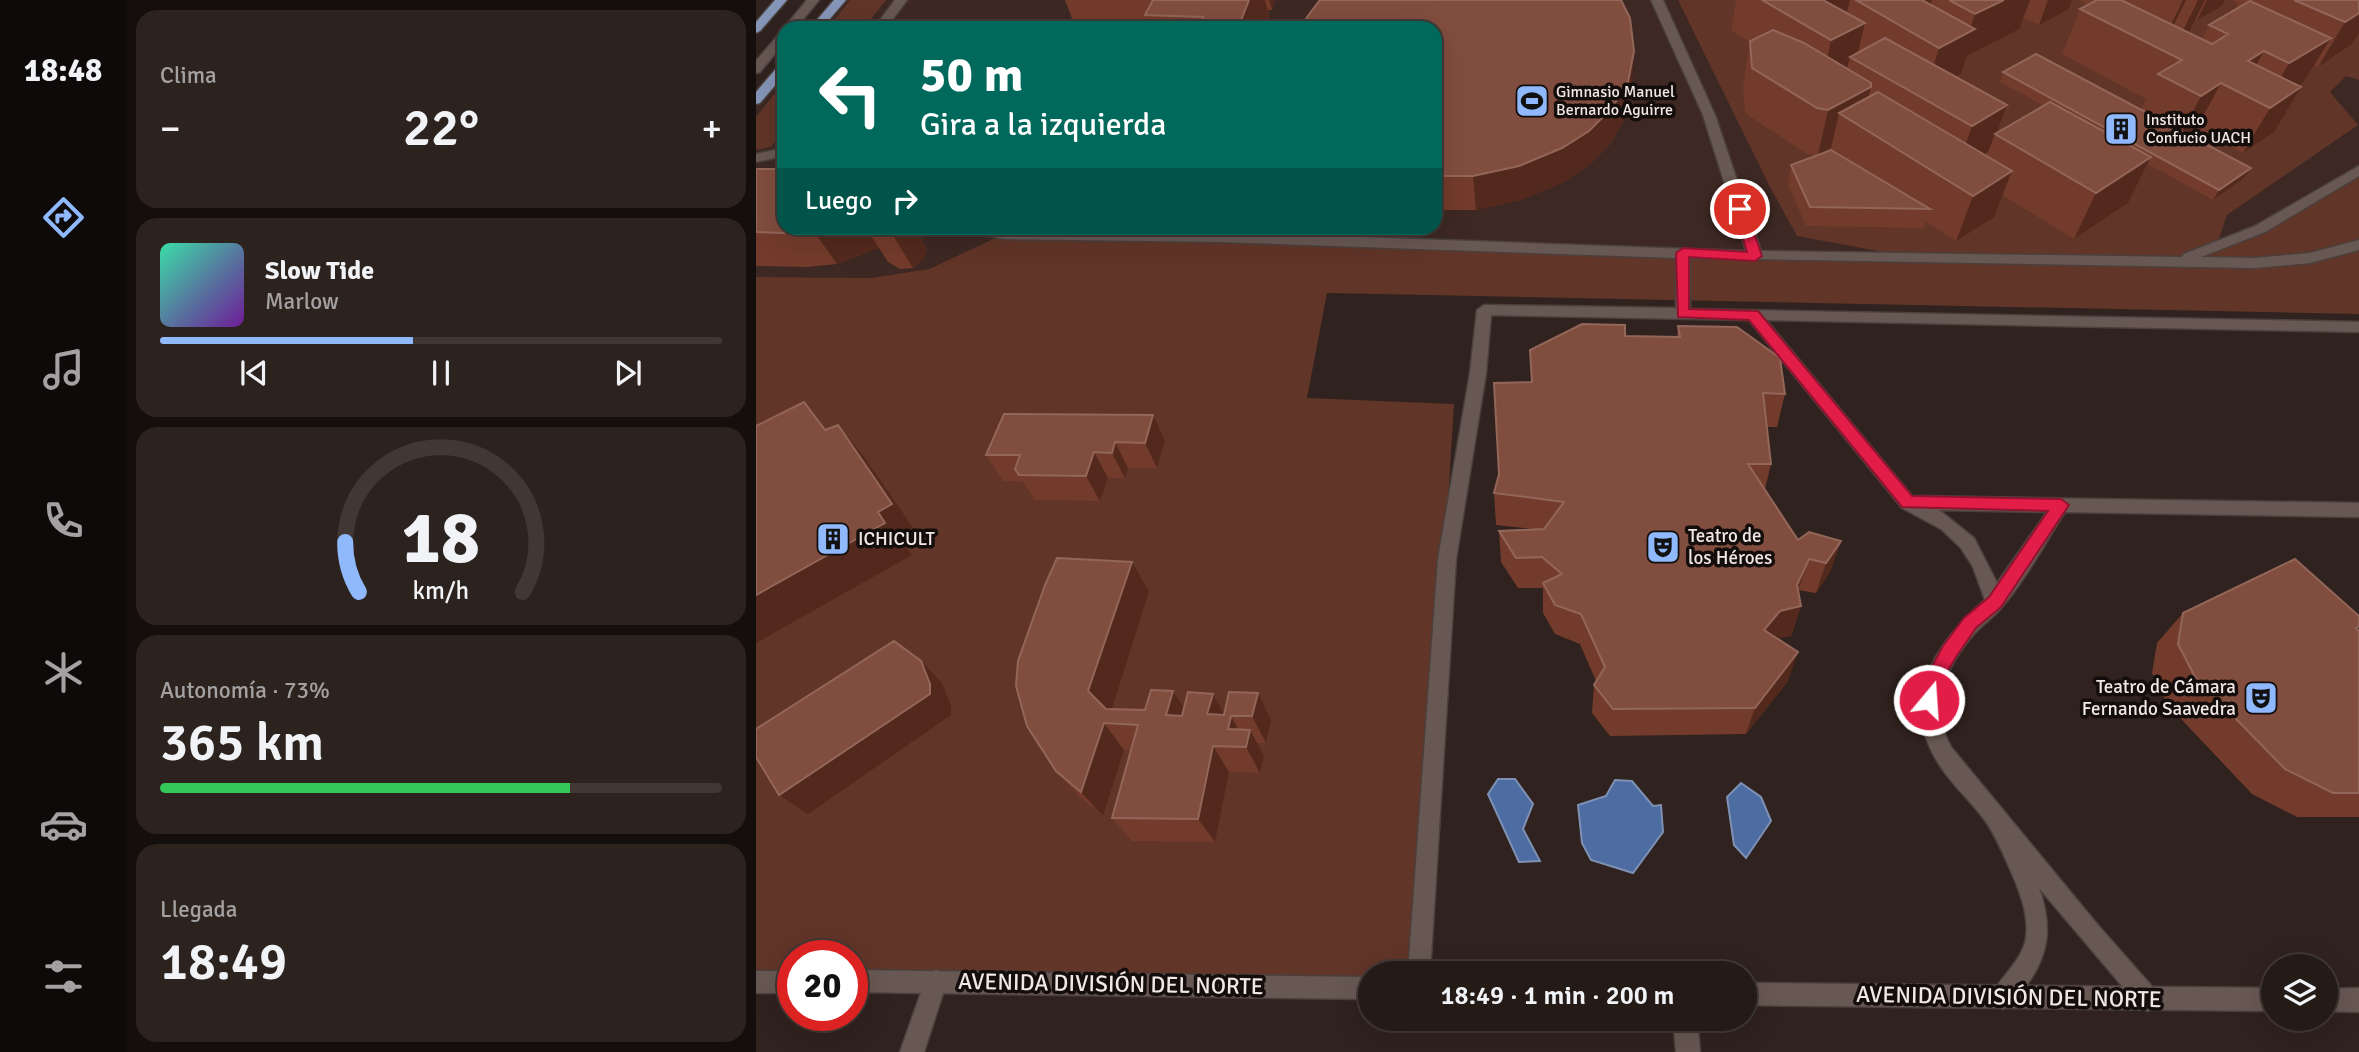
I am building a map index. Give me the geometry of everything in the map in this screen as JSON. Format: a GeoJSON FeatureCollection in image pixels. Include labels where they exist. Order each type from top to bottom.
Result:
{"type":"FeatureCollection","features":[{"type":"Feature","properties":{"kind":"main road"},"geometry":{"type":"LineString","coordinates":[[756,29],[781,0]]}},
{"type":"Feature","properties":{"kind":"main road"},"geometry":{"type":"LineString","coordinates":[[796,21],[813,0]]}},
{"type":"Feature","properties":{"kind":"main road"},"geometry":{"type":"LineString","coordinates":[[822,21],[840,0]]}},
{"type":"Feature","properties":{"kind":"main road"},"geometry":{"type":"LineString","coordinates":[[885,21],[901,0]]}},
{"type":"Feature","properties":{"kind":"main road"},"geometry":{"type":"LineString","coordinates":[[1657,0],[1709,115],[1755,256]]}},
{"type":"Feature","properties":{"kind":"main road"},"geometry":{"type":"LineString","coordinates":[[756,69],[777,44]]}},
{"type":"Feature","properties":{"kind":"main road"},"geometry":{"type":"LineString","coordinates":[[756,100],[777,75]]}},
{"type":"Feature","properties":{"kind":"main road"},"geometry":{"type":"LineString","coordinates":[[756,158],[777,154]]}},
{"type":"Feature","properties":{"kind":"main road"},"geometry":{"type":"LineString","coordinates":[[2179,261],[2260,229],[2359,170]]}},
{"type":"Feature","properties":{"kind":"main road"},"geometry":{"type":"LineString","coordinates":[[1230,235],[1755,256],[2254,263],[2296,259],[2359,245]]}},
{"type":"Feature","properties":{"kind":"main road"},"geometry":{"type":"LineString","coordinates":[[1682,314],[1683,253]]}},
{"type":"Feature","properties":{"kind":"main road"},"geometry":{"type":"LineString","coordinates":[[1420,961],[1447,559],[1478,373],[1484,310],[2359,327]]}},
{"type":"Feature","properties":{"kind":"main road"},"geometry":{"type":"LineString","coordinates":[[1753,315],[1908,503],[1938,517],[1959,531],[1978,555],[1995,602]]}},
{"type":"Feature","properties":{"kind":"main road"},"geometry":{"type":"LineString","coordinates":[[1908,503],[2359,510]]}},
{"type":"Feature","properties":{"kind":"main road"},"geometry":{"type":"LineString","coordinates":[[2061,505],[1995,602],[1970,623],[1937,672],[1929,700],[1933,731],[1952,766],[2148,999]]}},
{"type":"Feature","properties":{"kind":"main road"},"geometry":{"type":"LineString","coordinates":[[1993,814],[2025,878],[2036,916],[2034,953],[2003,997]]}},
{"type":"Feature","properties":{"kind":"main road","name":"AVENIDA DIVISIÓN DEL NORTE"},"geometry":{"type":"LineString","coordinates":[[868,981],[1358,988]]}},
{"type":"Feature","properties":{"kind":"main road"},"geometry":{"type":"LineString","coordinates":[[912,1052],[936,981]]}},
{"type":"Feature","properties":{"kind":"main road"},"geometry":{"type":"LineString","coordinates":[[756,982],[777,982]]}},
{"type":"Feature","properties":{"kind":"main road","name":"AVENIDA DIVISIÓN DEL NORTE"},"geometry":{"type":"LineString","coordinates":[[1757,994],[2261,1000]]}},
{"type":"Feature","properties":{"kind":"main road"},"geometry":{"type":"LineString","coordinates":[[2338,1000],[2359,1000]]}},
{"type":"Feature","properties":{"kind":"main road"},"geometry":{"type":"LineString","coordinates":[[1686,1031],[1688,1052]]}},
{"type":"Feature","properties":{"kind":"shaded area"},"geometry":{"type":"Polygon","coordinates":[[[840,0],[2341,0],[2359,23],[2359,168],[2216,248],[1922,259],[1042,235],[1442,235],[1442,21],[822,21],[840,0]]]}},
{"type":"Feature","properties":{"kind":"shaded area"},"geometry":{"type":"Polygon","coordinates":[[[850,0],[886,0],[870,21],[834,21],[850,0]]]}},
{"type":"Feature","properties":{"kind":"shaded area"},"geometry":{"type":"Polygon","coordinates":[[[1678,0],[2359,0],[2359,80],[2346,76],[2330,92],[2358,125],[2227,215],[2216,247],[2359,170],[2359,314],[1327,293],[1307,398],[1454,404],[1420,961],[1358,961],[1358,988],[868,981],[868,940],[777,940],[777,982],[756,982],[756,277],[871,278],[929,269],[1002,235],[1916,258],[1797,236],[1678,0]]]}},
{"type":"Feature","properties":{"kind":"shaded area"},"geometry":{"type":"Polygon","coordinates":[[[777,75],[777,235],[1003,235],[929,269],[871,278],[756,277],[756,100],[777,75]]]}},
{"type":"Feature","properties":{"kind":"shaded area"},"geometry":{"type":"Polygon","coordinates":[[[777,91],[777,139],[771,147],[756,150],[756,117],[777,91]]]}},
{"type":"Feature","properties":{"kind":"water"},"geometry":{"type":"Polygon","coordinates":[[[1498,779],[1515,779],[1533,804],[1523,829],[1540,861],[1519,862],[1488,794],[1498,779]]]}},
{"type":"Feature","properties":{"kind":"water"},"geometry":{"type":"Polygon","coordinates":[[[1615,780],[1632,781],[1653,806],[1661,805],[1663,832],[1633,873],[1591,860],[1582,843],[1578,805],[1606,796],[1615,780]]]}},
{"type":"Feature","properties":{"kind":"water"},"geometry":{"type":"Polygon","coordinates":[[[1741,783],[1761,797],[1771,821],[1746,858],[1734,845],[1727,797],[1741,783]]]}},
{"type":"Feature","properties":{"kind":"building"},"geometry":{"type":"Polygon","coordinates":[[[1153,0],[1249,0],[1241,21],[1202,21],[1203,17],[1145,15],[1153,0]]]}},
{"type":"Feature","properties":{"kind":"building","name":"Gimnasio Manuel Bernardo Aguirre"},"geometry":{"type":"Polygon","coordinates":[[[1320,0],[1621,0],[1630,18],[1634,51],[1628,82],[1612,108],[1589,131],[1562,148],[1519,166],[1473,176],[1442,176],[1442,21],[1305,21],[1320,0]]]}},
{"type":"Feature","properties":{"kind":"building"},"geometry":{"type":"Polygon","coordinates":[[[1762,0],[1823,0],[1865,23],[1831,40],[1762,0]]]}},
{"type":"Feature","properties":{"kind":"building"},"geometry":{"type":"Polygon","coordinates":[[[1856,0],[1922,0],[1975,29],[1939,48],[1856,0]]]}},
{"type":"Feature","properties":{"kind":"building"},"geometry":{"type":"Polygon","coordinates":[[[1949,0],[2004,0],[1975,14],[1949,0]]]}},
{"type":"Feature","properties":{"kind":"building"},"geometry":{"type":"Polygon","coordinates":[[[2097,0],[2121,0],[2212,44],[2228,34],[2209,25],[2250,1],[2331,38],[2289,63],[2264,51],[2248,61],[2301,87],[2270,108],[2221,83],[2201,96],[2158,74],[2182,60],[2080,9],[2097,0]]]}},
{"type":"Feature","properties":{"kind":"building"},"geometry":{"type":"Polygon","coordinates":[[[2294,0],[2359,0],[2359,13],[2345,22],[2294,0]]]}},
{"type":"Feature","properties":{"kind":"building"},"geometry":{"type":"Polygon","coordinates":[[[1773,30],[1804,43],[1871,83],[1871,87],[1828,110],[1817,108],[1752,68],[1750,41],[1773,30]]]}},
{"type":"Feature","properties":{"kind":"building"},"geometry":{"type":"Polygon","coordinates":[[[1885,38],[2007,105],[1972,126],[1850,57],[1885,38]]]}},
{"type":"Feature","properties":{"kind":"building","name":"Instituto Confucio UACH"},"geometry":{"type":"Polygon","coordinates":[[[2036,54],[2251,168],[2219,190],[2003,72],[2036,54]]]}},
{"type":"Feature","properties":{"kind":"building"},"geometry":{"type":"Polygon","coordinates":[[[1878,92],[2012,171],[1973,196],[1839,113],[1878,92]]]}},
{"type":"Feature","properties":{"kind":"building"},"geometry":{"type":"Polygon","coordinates":[[[2050,102],[2151,157],[2096,193],[1995,134],[2050,102]]]}},
{"type":"Feature","properties":{"kind":"building"},"geometry":{"type":"Polygon","coordinates":[[[1831,150],[1930,209],[1810,207],[1791,165],[1831,150]]]}},
{"type":"Feature","properties":{"kind":"building"},"geometry":{"type":"Polygon","coordinates":[[[756,169],[777,169],[777,233],[756,232],[756,169]]]}},
{"type":"Feature","properties":{"kind":"building","name":"Teatro de los Héroes"},"geometry":{"type":"Polygon","coordinates":[[[1582,324],[1625,325],[1625,336],[1680,337],[1678,326],[1737,327],[1780,358],[1785,394],[1763,393],[1771,464],[1748,464],[1798,540],[1809,532],[1841,541],[1826,563],[1809,559],[1797,585],[1801,606],[1780,611],[1764,630],[1798,652],[1755,708],[1613,709],[1594,685],[1605,667],[1581,614],[1555,605],[1543,583],[1562,574],[1542,557],[1516,558],[1499,531],[1544,529],[1564,502],[1494,493],[1499,474],[1494,383],[1532,382],[1530,350],[1582,324]]]}},
{"type":"Feature","properties":{"kind":"building","name":"ICHICULT"},"geometry":{"type":"Polygon","coordinates":[[[804,402],[825,430],[838,425],[892,504],[878,512],[885,523],[756,595],[756,426],[804,402]]]}},
{"type":"Feature","properties":{"kind":"building"},"geometry":{"type":"Polygon","coordinates":[[[1004,414],[1153,415],[1145,443],[1115,442],[1112,453],[1094,452],[1086,476],[1019,475],[1015,469],[1020,455],[986,455],[1004,414]]]}},
{"type":"Feature","properties":{"kind":"building"},"geometry":{"type":"Polygon","coordinates":[[[1057,558],[1132,562],[1088,691],[1106,709],[1145,710],[1151,690],[1173,691],[1166,715],[1182,716],[1188,692],[1213,694],[1207,714],[1224,715],[1229,692],[1258,693],[1252,716],[1231,716],[1228,729],[1250,730],[1246,747],[1213,746],[1198,819],[1112,818],[1138,725],[1104,723],[1081,792],[1056,771],[1027,726],[1016,686],[1018,661],[1057,558]]]}},
{"type":"Feature","properties":{"kind":"building","name":"Teatro de Cámara Fernando Saavedra"},"geometry":{"type":"Polygon","coordinates":[[[2295,559],[2359,616],[2359,626],[2356,628],[2359,631],[2359,793],[2333,793],[2285,769],[2195,677],[2178,644],[2183,613],[2295,559]]]}},
{"type":"Feature","properties":{"kind":"building"},"geometry":{"type":"Polygon","coordinates":[[[894,641],[921,661],[930,684],[930,694],[779,795],[756,757],[756,729],[894,641]]]}},
{"type":"Feature","properties":{"kind":"place","name":"Gimnasio Manuel Bernardo Aguirre"},"geometry":{"type":"Point","coordinates":[1532,101]}},
{"type":"Feature","properties":{"kind":"place","name":"Instituto Confucio UACH"},"geometry":{"type":"Point","coordinates":[2121,129]}},
{"type":"Feature","properties":{"kind":"place","name":"ICHICULT"},"geometry":{"type":"Point","coordinates":[833,539]}},
{"type":"Feature","properties":{"kind":"place","name":"Teatro de los Héroes"},"geometry":{"type":"Point","coordinates":[1663,547]}},
{"type":"Feature","properties":{"kind":"place","name":"Teatro de Cámara Fernando Saavedra"},"geometry":{"type":"Point","coordinates":[2261,698]}},
{"type":"Feature","properties":{"kind":"route"},"geometry":{"type":"LineString","coordinates":[[1740,209],[1755,256],[1683,253],[1682,314],[1753,315],[1908,503],[2061,505],[1995,602],[1970,623],[1950,651],[1937,672],[1929,700]]}}]}
